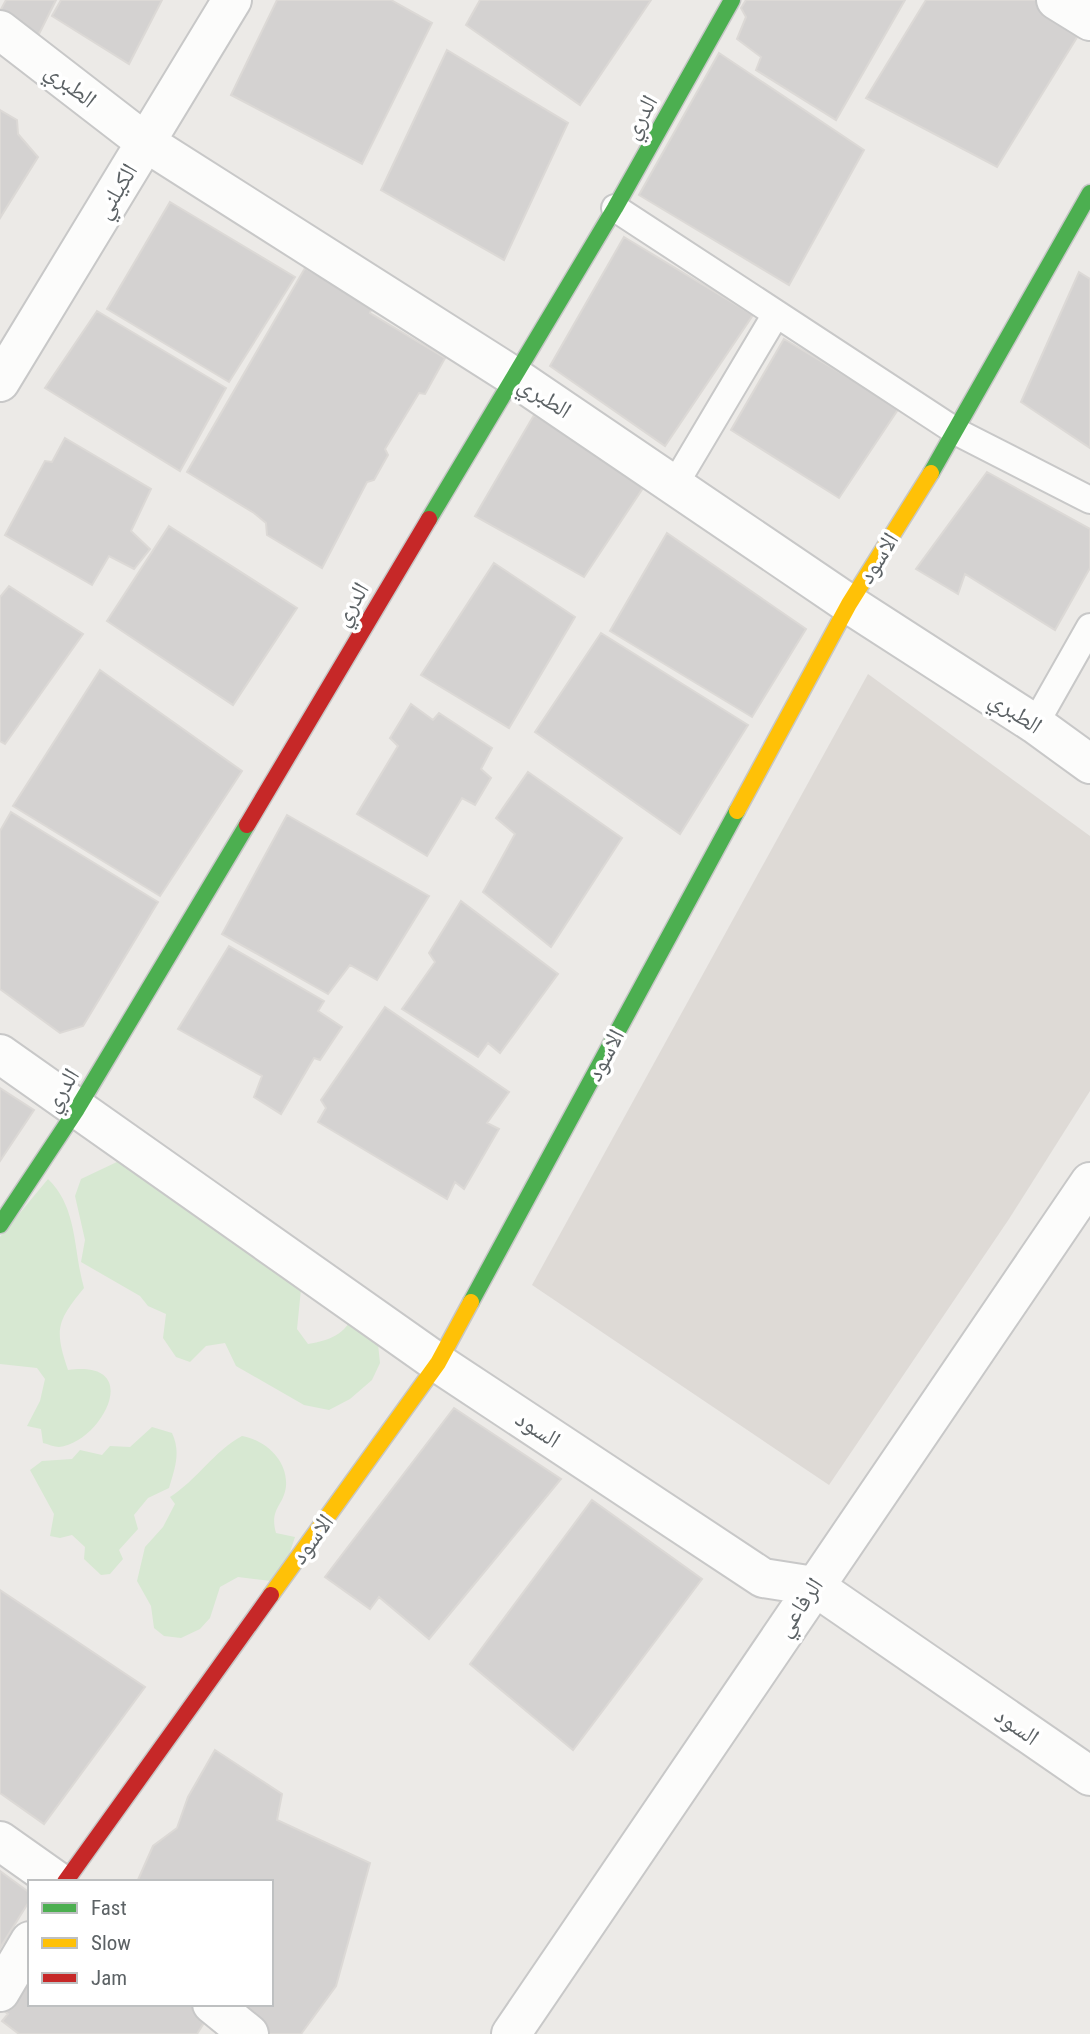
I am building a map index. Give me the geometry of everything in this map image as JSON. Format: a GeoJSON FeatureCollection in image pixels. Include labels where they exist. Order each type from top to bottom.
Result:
{"type":"FeatureCollection","features":[{"type":"Feature","properties":{"kind":"street","name":"الكيلني"},"geometry":{"type":"LineString","coordinates":[[0,382],[232,0]]}},
{"type":"Feature","properties":{"kind":"street","name":"الدري"},"geometry":{"type":"LineString","coordinates":[[0,1224],[77,1109],[615,208],[732,0]]}},
{"type":"Feature","properties":{"kind":"street"},"geometry":{"type":"LineString","coordinates":[[1056,0],[1090,21]]}},
{"type":"Feature","properties":{"kind":"street","name":"الطبري"},"geometry":{"type":"LineString","coordinates":[[0,30],[145,142],[513,376],[849,604],[1035,724],[1090,764]]}},
{"type":"Feature","properties":{"kind":"street","name":"الاسود"},"geometry":{"type":"LineString","coordinates":[[66,1880],[438,1363],[849,604],[957,432],[1090,192]]}},
{"type":"Feature","properties":{"kind":"street","name":"السود"},"geometry":{"type":"LineString","coordinates":[[0,1054],[438,1363],[763,1578],[814,1586],[1090,1776]]}},
{"type":"Feature","properties":{"kind":"street","name":"الرفاعي"},"geometry":{"type":"LineString","coordinates":[[511,2034],[1090,1182]]}},
{"type":"Feature","properties":{"kind":"street"},"geometry":{"type":"LineString","coordinates":[[0,1841],[55,1880]]}},
{"type":"Feature","properties":{"kind":"street"},"geometry":{"type":"LineString","coordinates":[[0,1992],[28,1944]]}},
{"type":"Feature","properties":{"kind":"street"},"geometry":{"type":"LineString","coordinates":[[214,2006],[249,2034]]}},
{"type":"Feature","properties":{"kind":"lane"},"geometry":{"type":"LineString","coordinates":[[615,208],[957,432],[1090,500]]}},
{"type":"Feature","properties":{"kind":"lane"},"geometry":{"type":"LineString","coordinates":[[675,484],[776,314]]}},
{"type":"Feature","properties":{"kind":"lane"},"geometry":{"type":"LineString","coordinates":[[1035,724],[1090,627]]}},
{"type":"Feature","properties":{"kind":"shaded area"},"geometry":{"type":"Polygon","coordinates":[[[868,674],[1090,836],[1090,1091],[1009,1219],[829,1485],[532,1285],[868,674]]]}},
{"type":"Feature","properties":{"kind":"green space"},"geometry":{"type":"Polygon","coordinates":[[[119,1161],[301,1289],[297,1329],[308,1344],[336,1335],[346,1327],[355,1313],[377,1334],[380,1363],[372,1380],[350,1399],[329,1410],[304,1405],[236,1366],[225,1343],[206,1346],[190,1362],[176,1357],[163,1338],[166,1314],[148,1306],[140,1296],[81,1262],[85,1240],[75,1196],[81,1179],[119,1161]]]}},
{"type":"Feature","properties":{"kind":"green space"},"geometry":{"type":"Polygon","coordinates":[[[48,1179],[58,1190],[70,1216],[84,1288],[68,1309],[61,1326],[61,1345],[68,1370],[92,1370],[105,1377],[111,1388],[101,1418],[89,1432],[75,1442],[59,1447],[43,1443],[41,1429],[27,1426],[40,1401],[45,1379],[37,1368],[0,1364],[0,1237],[48,1179]]]}},
{"type":"Feature","properties":{"kind":"green space"},"geometry":{"type":"Polygon","coordinates":[[[152,1427],[172,1433],[175,1440],[176,1460],[169,1488],[148,1498],[134,1515],[138,1529],[119,1550],[123,1559],[110,1574],[101,1575],[84,1559],[85,1547],[72,1535],[60,1538],[50,1536],[54,1514],[30,1470],[42,1461],[72,1459],[80,1450],[102,1455],[110,1446],[130,1447],[152,1427]]]}},
{"type":"Feature","properties":{"kind":"green space"},"geometry":{"type":"Polygon","coordinates":[[[242,1436],[267,1447],[279,1460],[286,1477],[285,1493],[276,1512],[274,1525],[276,1533],[295,1537],[280,1582],[238,1577],[220,1587],[210,1618],[200,1629],[181,1638],[164,1636],[154,1628],[151,1606],[137,1581],[145,1547],[163,1527],[175,1504],[170,1497],[223,1449],[242,1436]]]}},
{"type":"Feature","properties":{"kind":"building"},"geometry":{"type":"Polygon","coordinates":[[[6,0],[56,0],[36,40],[0,11],[6,0]]]}},
{"type":"Feature","properties":{"kind":"building"},"geometry":{"type":"Polygon","coordinates":[[[61,0],[162,0],[129,64],[52,16],[61,0]]]}},
{"type":"Feature","properties":{"kind":"building"},"geometry":{"type":"Polygon","coordinates":[[[277,0],[391,0],[432,23],[362,164],[231,95],[277,0]]]}},
{"type":"Feature","properties":{"kind":"building"},"geometry":{"type":"Polygon","coordinates":[[[480,0],[651,0],[580,105],[466,25],[480,0]]]}},
{"type":"Feature","properties":{"kind":"building"},"geometry":{"type":"Polygon","coordinates":[[[746,0],[905,0],[836,120],[756,70],[761,57],[737,39],[746,17],[741,8],[746,0]]]}},
{"type":"Feature","properties":{"kind":"building"},"geometry":{"type":"Polygon","coordinates":[[[926,0],[1041,0],[1084,26],[997,167],[866,98],[926,0]]]}},
{"type":"Feature","properties":{"kind":"building"},"geometry":{"type":"Polygon","coordinates":[[[447,50],[568,123],[504,260],[381,190],[447,50]]]}},
{"type":"Feature","properties":{"kind":"building"},"geometry":{"type":"Polygon","coordinates":[[[719,53],[864,150],[789,285],[639,195],[719,53]]]}},
{"type":"Feature","properties":{"kind":"building"},"geometry":{"type":"Polygon","coordinates":[[[0,110],[17,120],[18,134],[38,157],[0,218],[0,110]]]}},
{"type":"Feature","properties":{"kind":"building"},"geometry":{"type":"Polygon","coordinates":[[[170,202],[295,277],[229,382],[107,309],[170,202]]]}},
{"type":"Feature","properties":{"kind":"building"},"geometry":{"type":"Polygon","coordinates":[[[624,237],[753,315],[665,446],[550,366],[624,237]]]}},
{"type":"Feature","properties":{"kind":"building"},"geometry":{"type":"Polygon","coordinates":[[[305,268],[373,305],[370,313],[445,358],[425,394],[419,393],[385,449],[388,455],[374,480],[367,482],[322,568],[267,535],[266,523],[254,513],[187,472],[305,268]]]}},
{"type":"Feature","properties":{"kind":"building"},"geometry":{"type":"Polygon","coordinates":[[[1079,272],[1090,279],[1090,448],[1021,402],[1079,272]]]}},
{"type":"Feature","properties":{"kind":"building"},"geometry":{"type":"Polygon","coordinates":[[[97,311],[226,388],[180,471],[45,388],[97,311]]]}},
{"type":"Feature","properties":{"kind":"building"},"geometry":{"type":"Polygon","coordinates":[[[784,339],[899,408],[839,498],[731,430],[784,339]]]}},
{"type":"Feature","properties":{"kind":"building"},"geometry":{"type":"Polygon","coordinates":[[[534,415],[647,482],[584,577],[475,516],[534,415]]]}},
{"type":"Feature","properties":{"kind":"building"},"geometry":{"type":"Polygon","coordinates":[[[65,438],[151,489],[131,531],[150,549],[134,569],[109,556],[92,585],[5,535],[45,461],[52,462],[65,438]]]}},
{"type":"Feature","properties":{"kind":"building"},"geometry":{"type":"Polygon","coordinates":[[[987,472],[1090,529],[1090,568],[1055,630],[965,574],[958,594],[916,569],[987,472]]]}},
{"type":"Feature","properties":{"kind":"building"},"geometry":{"type":"Polygon","coordinates":[[[169,526],[297,608],[233,705],[107,621],[169,526]]]}},
{"type":"Feature","properties":{"kind":"building"},"geometry":{"type":"Polygon","coordinates":[[[667,533],[806,629],[752,717],[610,631],[667,533]]]}},
{"type":"Feature","properties":{"kind":"building"},"geometry":{"type":"Polygon","coordinates":[[[494,563],[575,617],[509,728],[421,675],[494,563]]]}},
{"type":"Feature","properties":{"kind":"building"},"geometry":{"type":"Polygon","coordinates":[[[9,586],[83,634],[5,744],[0,741],[0,597],[9,586]]]}},
{"type":"Feature","properties":{"kind":"building"},"geometry":{"type":"Polygon","coordinates":[[[601,633],[748,725],[680,834],[535,732],[601,633]]]}},
{"type":"Feature","properties":{"kind":"building"},"geometry":{"type":"Polygon","coordinates":[[[100,670],[242,771],[160,896],[13,806],[100,670]]]}},
{"type":"Feature","properties":{"kind":"building"},"geometry":{"type":"Polygon","coordinates":[[[411,704],[433,720],[439,713],[492,748],[481,769],[491,778],[475,805],[462,798],[427,856],[357,814],[398,746],[390,738],[411,704]]]}},
{"type":"Feature","properties":{"kind":"building"},"geometry":{"type":"Polygon","coordinates":[[[528,772],[622,838],[551,947],[483,892],[515,834],[496,818],[528,772]]]}},
{"type":"Feature","properties":{"kind":"building"},"geometry":{"type":"Polygon","coordinates":[[[11,812],[158,902],[83,1026],[60,1033],[0,989],[0,831],[11,812]]]}},
{"type":"Feature","properties":{"kind":"building"},"geometry":{"type":"Polygon","coordinates":[[[287,815],[429,896],[377,980],[350,965],[328,994],[222,934],[287,815]]]}},
{"type":"Feature","properties":{"kind":"building"},"geometry":{"type":"Polygon","coordinates":[[[461,901],[558,974],[500,1053],[488,1043],[478,1057],[402,1009],[435,962],[429,953],[461,901]]]}},
{"type":"Feature","properties":{"kind":"building"},"geometry":{"type":"Polygon","coordinates":[[[229,946],[324,1001],[318,1011],[342,1027],[320,1060],[314,1058],[281,1114],[254,1097],[262,1076],[178,1029],[229,946]]]}},
{"type":"Feature","properties":{"kind":"building"},"geometry":{"type":"Polygon","coordinates":[[[385,1007],[509,1092],[487,1123],[499,1129],[464,1189],[455,1182],[447,1199],[318,1122],[326,1108],[321,1100],[385,1007]]]}},
{"type":"Feature","properties":{"kind":"building"},"geometry":{"type":"Polygon","coordinates":[[[0,1088],[34,1110],[0,1161],[0,1088]]]}},
{"type":"Feature","properties":{"kind":"building"},"geometry":{"type":"Polygon","coordinates":[[[454,1408],[561,1479],[429,1639],[379,1597],[370,1609],[325,1577],[454,1408]]]}},
{"type":"Feature","properties":{"kind":"building"},"geometry":{"type":"Polygon","coordinates":[[[592,1500],[702,1579],[573,1750],[470,1664],[592,1500]]]}},
{"type":"Feature","properties":{"kind":"building"},"geometry":{"type":"Polygon","coordinates":[[[0,1590],[145,1687],[44,1824],[0,1793],[0,1590]]]}},
{"type":"Feature","properties":{"kind":"building"},"geometry":{"type":"Polygon","coordinates":[[[215,1750],[282,1794],[277,1820],[370,1863],[336,1986],[301,2034],[269,2034],[233,2006],[273,2006],[273,1880],[138,1880],[153,1846],[177,1828],[188,1797],[215,1750]]]}},
{"type":"Feature","properties":{"kind":"building"},"geometry":{"type":"Polygon","coordinates":[[[0,1871],[28,1892],[28,1903],[0,1948],[0,1871]]]}},
{"type":"Feature","properties":{"kind":"building"},"geometry":{"type":"Polygon","coordinates":[[[28,1961],[28,2006],[198,2006],[209,2015],[197,2034],[19,2034],[2,2021],[8,2014],[0,2008],[28,1961]]]}},
{"type":"Feature","properties":{"kind":"traffic: fast"},"geometry":{"type":"LineString","coordinates":[[429,519],[615,208],[732,0]]}},
{"type":"Feature","properties":{"kind":"traffic: fast"},"geometry":{"type":"LineString","coordinates":[[931,473],[1090,193]]}},
{"type":"Feature","properties":{"kind":"traffic: fast"},"geometry":{"type":"LineString","coordinates":[[471,1302],[737,811]]}},
{"type":"Feature","properties":{"kind":"traffic: fast"},"geometry":{"type":"LineString","coordinates":[[0,1225],[77,1109],[247,825]]}},
{"type":"Feature","properties":{"kind":"traffic: slow"},"geometry":{"type":"LineString","coordinates":[[737,811],[849,604],[931,473]]}},
{"type":"Feature","properties":{"kind":"traffic: slow"},"geometry":{"type":"LineString","coordinates":[[271,1595],[438,1363],[471,1302]]}},
{"type":"Feature","properties":{"kind":"traffic: jam"},"geometry":{"type":"LineString","coordinates":[[247,825],[429,519]]}},
{"type":"Feature","properties":{"kind":"traffic: jam"},"geometry":{"type":"LineString","coordinates":[[66,1880],[271,1595]]}}]}
